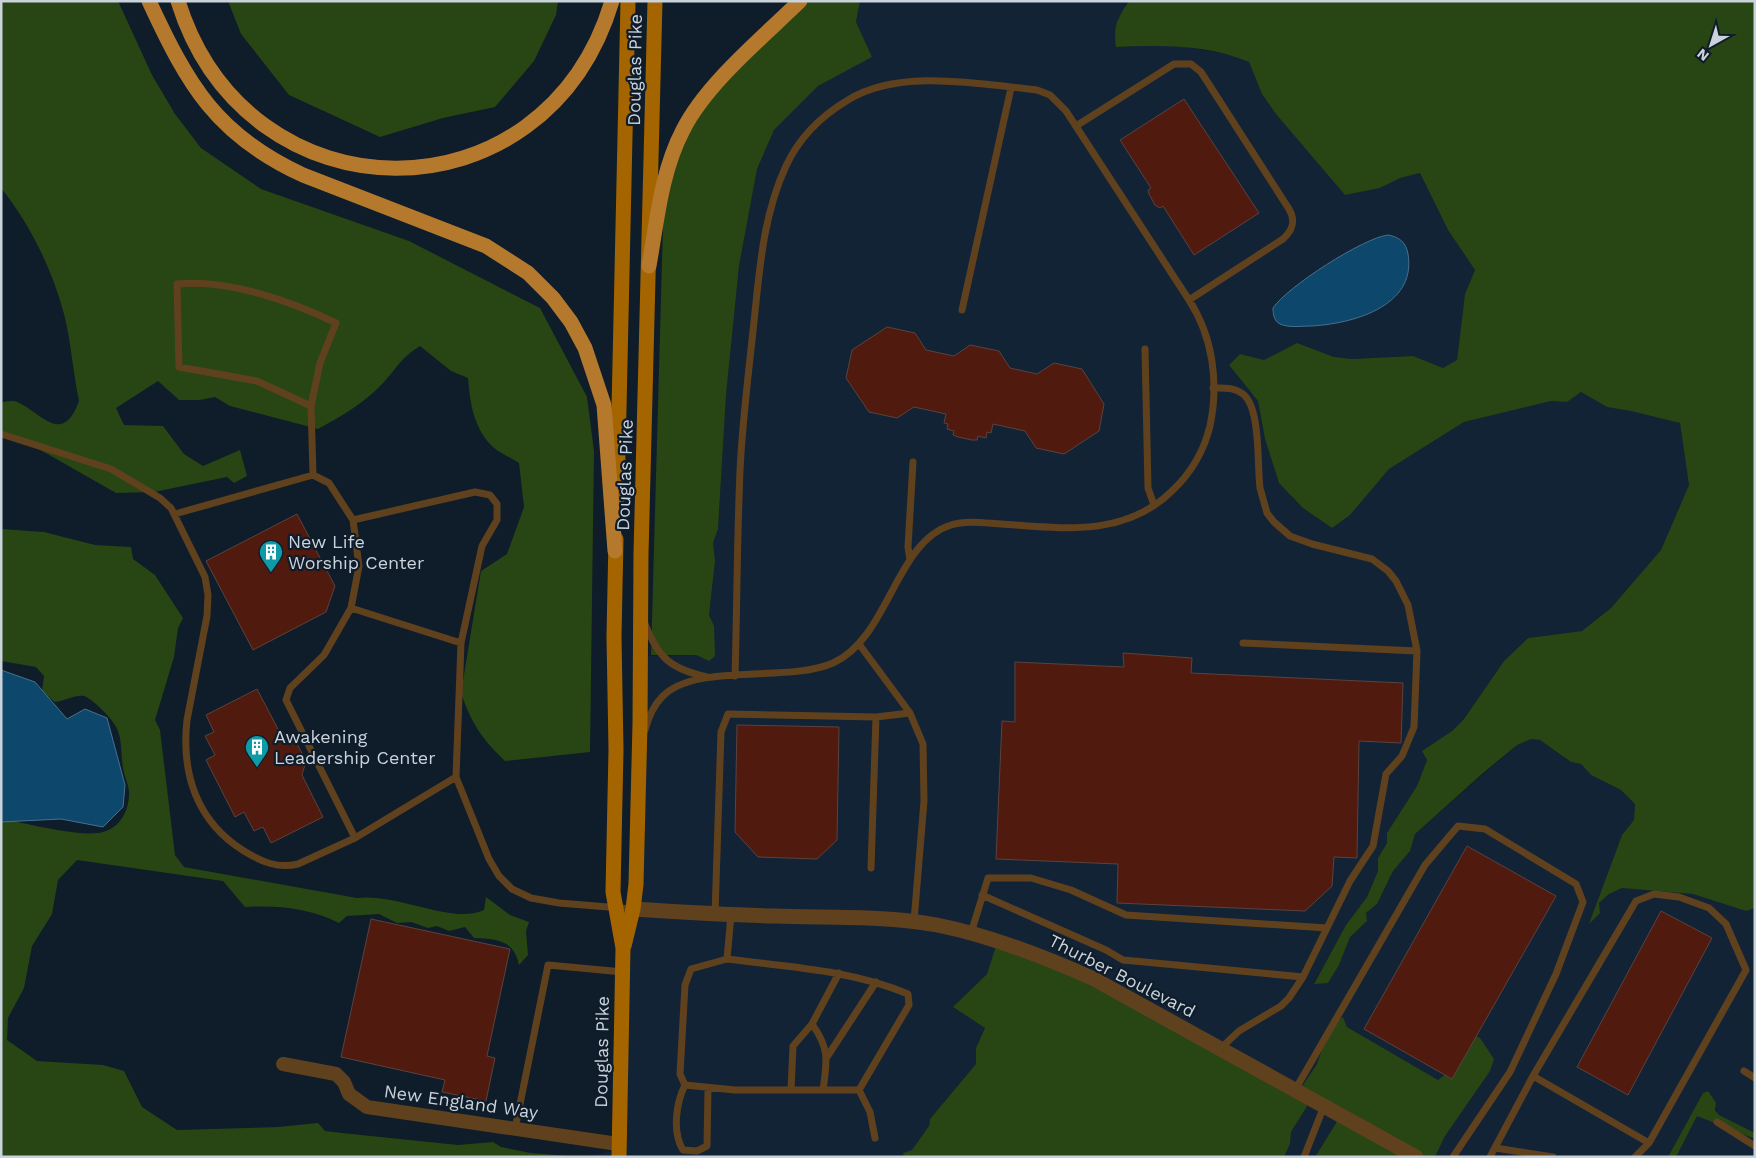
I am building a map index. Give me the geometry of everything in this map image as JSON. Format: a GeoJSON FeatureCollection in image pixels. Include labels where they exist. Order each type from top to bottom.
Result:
{"type":"FeatureCollection","features":[{"type":"Feature","properties":{"kind":"highway"},"geometry":{"type":"LineString","coordinates":[[149,1],[188,79],[216,114],[247,143],[303,175],[486,246],[528,273],[553,298],[571,322],[585,348],[604,405],[615,551]]}},
{"type":"Feature","properties":{"kind":"highway"},"geometry":{"type":"LineString","coordinates":[[178,1],[188,28],[208,66],[232,98],[261,124],[295,145],[330,159],[393,169],[435,165],[463,158],[495,145],[532,122],[562,93],[588,57],[612,1]]}},
{"type":"Feature","properties":{"kind":"highway"},"geometry":{"type":"LineString","coordinates":[[649,266],[667,174],[682,131],[709,92],[800,1]]}},
{"type":"Feature","properties":{"kind":"main road","name":"Douglas Pike"},"geometry":{"type":"LineString","coordinates":[[623,948],[614,907],[615,551],[628,1]]}},
{"type":"Feature","properties":{"kind":"main road","name":"Douglas Pike"},"geometry":{"type":"LineString","coordinates":[[619,1150],[623,948],[633,909],[640,752],[640,610],[655,1]]}},
{"type":"Feature","properties":{"kind":"street","name":"Thurber Boulevard"},"geometry":{"type":"LineString","coordinates":[[633,909],[731,915],[824,916],[914,922],[971,933],[1040,955],[1094,979],[1416,1157]]}},
{"type":"Feature","properties":{"kind":"street","name":"New England Way"},"geometry":{"type":"LineString","coordinates":[[283,1064],[336,1074],[344,1082],[349,1094],[367,1107],[516,1129],[619,1150]]}},
{"type":"Feature","properties":{"kind":"lane"},"geometry":{"type":"LineString","coordinates":[[1076,126],[1174,64],[1191,64],[1206,80],[1289,209],[1293,220],[1291,231],[1283,239],[1189,300]]}},
{"type":"Feature","properties":{"kind":"lane"},"geometry":{"type":"LineString","coordinates":[[640,752],[647,724],[662,697],[674,688],[710,677],[736,676],[819,668],[842,659],[859,644],[895,589],[919,547],[936,532],[958,523],[1092,528],[1123,522],[1154,505],[1182,480],[1201,452],[1211,421],[1213,388],[1207,336],[1189,300],[1076,126],[1061,105],[1050,96],[1037,90],[918,80],[875,87],[848,99],[816,124],[798,144],[785,169],[773,204],[762,252],[744,422],[739,494],[736,676]]}},
{"type":"Feature","properties":{"kind":"lane"},"geometry":{"type":"LineString","coordinates":[[962,310],[1010,88]]}},
{"type":"Feature","properties":{"kind":"lane"},"geometry":{"type":"LineString","coordinates":[[311,406],[257,381],[179,368],[178,284],[190,283],[246,291],[310,311],[336,323],[320,363],[311,406],[313,475]]}},
{"type":"Feature","properties":{"kind":"lane"},"geometry":{"type":"LineString","coordinates":[[1145,349],[1148,488],[1154,505]]}},
{"type":"Feature","properties":{"kind":"lane"},"geometry":{"type":"LineString","coordinates":[[1213,388],[1234,388],[1242,392],[1252,405],[1262,501],[1274,522],[1290,536],[1301,541],[1363,556],[1381,565],[1396,581],[1408,605],[1416,651],[1414,727],[1402,756],[1386,774],[1373,846],[1350,881],[1303,977],[1290,998],[1281,1006],[1239,1031],[1220,1048]]}},
{"type":"Feature","properties":{"kind":"lane"},"geometry":{"type":"LineString","coordinates":[[1,434],[111,469],[160,498],[175,514],[207,585],[207,616],[185,737],[187,769],[198,802],[212,824],[228,840],[265,862],[289,866],[320,855],[355,838],[456,777]]}},
{"type":"Feature","properties":{"kind":"lane"},"geometry":{"type":"LineString","coordinates":[[910,560],[908,547],[913,462]]}},
{"type":"Feature","properties":{"kind":"lane"},"geometry":{"type":"LineString","coordinates":[[175,514],[313,475],[329,483],[353,520],[359,566],[351,608],[324,655],[290,688],[286,700],[355,838]]}},
{"type":"Feature","properties":{"kind":"lane"},"geometry":{"type":"LineString","coordinates":[[353,520],[475,492],[485,493],[494,499],[499,512],[497,520],[482,546],[461,643],[456,777],[490,858],[499,876],[512,889],[531,898],[559,903],[633,909]]}},
{"type":"Feature","properties":{"kind":"lane"},"geometry":{"type":"LineString","coordinates":[[351,608],[461,643]]}},
{"type":"Feature","properties":{"kind":"lane"},"geometry":{"type":"LineString","coordinates":[[640,610],[652,642],[663,658],[683,670],[710,677]]}},
{"type":"Feature","properties":{"kind":"lane"},"geometry":{"type":"LineString","coordinates":[[1243,643],[1416,651]]}},
{"type":"Feature","properties":{"kind":"lane"},"geometry":{"type":"LineString","coordinates":[[859,644],[910,712],[923,744],[924,791],[914,922]]}},
{"type":"Feature","properties":{"kind":"lane"},"geometry":{"type":"LineString","coordinates":[[715,914],[721,732],[728,714],[876,718],[910,712]]}},
{"type":"Feature","properties":{"kind":"lane"},"geometry":{"type":"LineString","coordinates":[[870,868],[876,718]]}},
{"type":"Feature","properties":{"kind":"lane"},"geometry":{"type":"LineString","coordinates":[[1295,1090],[1350,991],[1425,865],[1458,826],[1485,829],[1576,884],[1583,902],[1556,974],[1510,1072],[1453,1157]]}},
{"type":"Feature","properties":{"kind":"lane"},"geometry":{"type":"LineString","coordinates":[[971,933],[988,878],[1031,878],[1071,890],[1126,915],[1327,928]]}},
{"type":"Feature","properties":{"kind":"lane"},"geometry":{"type":"LineString","coordinates":[[1490,1157],[1533,1076],[1636,901],[1654,894],[1679,897],[1709,908],[1726,924],[1746,970],[1649,1143],[1635,1157]]}},
{"type":"Feature","properties":{"kind":"lane"},"geometry":{"type":"LineString","coordinates":[[982,895],[1106,950],[1123,960],[1303,977]]}},
{"type":"Feature","properties":{"kind":"lane"},"geometry":{"type":"LineString","coordinates":[[728,959],[731,915]]}},
{"type":"Feature","properties":{"kind":"lane"},"geometry":{"type":"LineString","coordinates":[[708,1088],[707,1146],[696,1151],[683,1150],[678,1141],[678,1100],[685,1085],[680,1074],[685,985],[691,969],[728,959],[839,973],[876,982],[908,994],[909,1004],[859,1090]]}},
{"type":"Feature","properties":{"kind":"lane"},"geometry":{"type":"LineString","coordinates":[[516,1129],[548,966],[622,972]]}},
{"type":"Feature","properties":{"kind":"lane"},"geometry":{"type":"LineString","coordinates":[[791,1090],[793,1046],[812,1024],[839,973]]}},
{"type":"Feature","properties":{"kind":"lane"},"geometry":{"type":"LineString","coordinates":[[823,1090],[828,1057],[876,982]]}},
{"type":"Feature","properties":{"kind":"lane"},"geometry":{"type":"LineString","coordinates":[[812,1024],[822,1038],[828,1057]]}},
{"type":"Feature","properties":{"kind":"lane"},"geometry":{"type":"LineString","coordinates":[[1744,1071],[1755,1078]]}},
{"type":"Feature","properties":{"kind":"lane"},"geometry":{"type":"LineString","coordinates":[[1533,1076],[1649,1143]]}},
{"type":"Feature","properties":{"kind":"lane"},"geometry":{"type":"LineString","coordinates":[[685,1085],[708,1088],[859,1090]]}},
{"type":"Feature","properties":{"kind":"lane"},"geometry":{"type":"LineString","coordinates":[[859,1090],[870,1112],[875,1138]]}},
{"type":"Feature","properties":{"kind":"lane"},"geometry":{"type":"LineString","coordinates":[[1304,1157],[1324,1106]]}},
{"type":"Feature","properties":{"kind":"lane"},"geometry":{"type":"LineString","coordinates":[[1717,1122],[1755,1146]]}},
{"type":"Feature","properties":{"kind":"lane"},"geometry":{"type":"LineString","coordinates":[[1495,1148],[1553,1157]]}},
{"type":"Feature","properties":{"kind":"shaded area"},"geometry":{"type":"Polygon","coordinates":[[[860,1],[1129,1],[1119,17],[1116,47],[1173,45],[1233,55],[1249,62],[1262,94],[1345,195],[1380,188],[1400,178],[1420,173],[1448,230],[1475,270],[1465,294],[1457,360],[1443,368],[1413,356],[1352,359],[1334,357],[1297,343],[1264,360],[1240,354],[1229,365],[1258,401],[1265,439],[1279,483],[1350,515],[1389,469],[1464,422],[1551,401],[1567,402],[1581,392],[1607,407],[1631,410],[1680,423],[1689,485],[1661,550],[1611,608],[1582,631],[1527,638],[1504,661],[1464,719],[1452,731],[1422,751],[1427,760],[1417,786],[1387,833],[1387,843],[1378,858],[1378,871],[1367,897],[1346,925],[1314,983],[1328,983],[1339,965],[1350,937],[1366,921],[1366,913],[1377,904],[1393,871],[1410,851],[1415,834],[1517,745],[1531,739],[1540,740],[1571,762],[1581,764],[1591,775],[1621,790],[1635,804],[1634,820],[1622,835],[1590,923],[1599,904],[1609,894],[1622,888],[1693,894],[1746,911],[1755,908],[1755,1133],[1719,1115],[1708,1091],[1703,1093],[1668,1157],[1435,1157],[1445,1136],[1447,1073],[1438,1080],[1347,1027],[1343,1017],[1330,1025],[1317,1064],[1299,1091],[987,974],[953,1007],[985,1028],[976,1048],[976,1064],[930,1119],[929,1126],[912,1151],[904,1153],[904,1157],[581,1157],[614,1151],[624,920],[639,796],[647,656],[696,655],[709,661],[714,626],[709,615],[715,561],[713,543],[718,529],[726,395],[739,266],[757,169],[774,130],[818,86],[872,57],[856,22],[860,1]]]}},
{"type":"Feature","properties":{"kind":"shaded area"},"geometry":{"type":"Polygon","coordinates":[[[1309,1103],[1339,1117],[1315,1157],[1284,1157],[1290,1145],[1291,1132],[1309,1103]]]}},
{"type":"Feature","properties":{"kind":"shaded area"},"geometry":{"type":"Polygon","coordinates":[[[1697,1115],[1754,1139],[1755,1157],[1676,1157],[1697,1115]]]}},
{"type":"Feature","properties":{"kind":"green space"},"geometry":{"type":"Polygon","coordinates":[[[1,1],[118,1],[152,75],[175,114],[201,148],[261,189],[409,241],[540,308],[587,397],[594,451],[590,752],[505,761],[478,730],[465,704],[461,693],[481,571],[507,554],[524,507],[519,463],[496,450],[484,437],[473,413],[468,378],[451,371],[420,346],[404,358],[370,396],[345,414],[318,429],[230,406],[215,397],[200,400],[179,400],[158,381],[116,408],[124,425],[163,426],[184,454],[203,466],[240,450],[247,476],[234,483],[227,477],[154,492],[116,493],[30,444],[1,437],[1,402],[17,402],[51,423],[58,424],[66,422],[79,401],[64,314],[53,280],[31,232],[1,188],[1,1]]]}},
{"type":"Feature","properties":{"kind":"green space"},"geometry":{"type":"Polygon","coordinates":[[[228,1],[558,1],[556,15],[534,61],[495,107],[443,118],[380,137],[289,95],[241,34],[228,1]]]}},
{"type":"Feature","properties":{"kind":"green space"},"geometry":{"type":"Polygon","coordinates":[[[804,1],[860,1],[856,22],[872,57],[818,86],[774,130],[757,169],[739,266],[726,395],[718,529],[713,543],[715,561],[709,615],[714,626],[715,656],[709,661],[696,655],[651,655],[664,190],[701,106],[804,1]]]}},
{"type":"Feature","properties":{"kind":"green space"},"geometry":{"type":"Polygon","coordinates":[[[1129,1],[1755,1],[1755,908],[1746,911],[1693,894],[1622,888],[1609,894],[1599,903],[1600,913],[1589,924],[1622,835],[1634,820],[1635,804],[1621,790],[1591,775],[1581,764],[1571,762],[1540,740],[1531,739],[1517,745],[1415,834],[1410,851],[1393,871],[1377,904],[1366,913],[1367,921],[1350,937],[1339,965],[1328,983],[1314,984],[1346,925],[1367,897],[1378,871],[1378,858],[1387,843],[1387,833],[1417,786],[1427,760],[1422,751],[1452,731],[1464,719],[1504,661],[1528,638],[1582,631],[1611,608],[1661,550],[1689,485],[1680,423],[1607,407],[1581,392],[1567,402],[1551,401],[1464,422],[1389,469],[1350,515],[1332,528],[1303,508],[1279,483],[1265,439],[1258,401],[1229,365],[1240,354],[1264,360],[1297,343],[1334,357],[1352,359],[1413,356],[1443,368],[1457,360],[1465,294],[1475,270],[1448,230],[1420,173],[1400,178],[1380,188],[1345,195],[1276,114],[1262,94],[1249,62],[1217,52],[1184,47],[1116,47],[1115,33],[1117,23],[1129,1]]]}},
{"type":"Feature","properties":{"kind":"green space"},"geometry":{"type":"Polygon","coordinates":[[[1,529],[44,532],[95,545],[131,547],[133,559],[155,575],[183,618],[178,628],[174,657],[155,720],[160,730],[175,855],[184,867],[357,898],[390,900],[457,914],[471,914],[484,910],[486,897],[510,915],[529,922],[526,931],[528,955],[519,965],[517,957],[509,946],[497,940],[474,938],[465,927],[449,931],[437,926],[428,928],[411,922],[397,923],[379,914],[347,916],[339,923],[317,914],[294,909],[245,907],[223,881],[77,860],[58,880],[52,914],[32,946],[24,988],[8,1018],[7,1040],[37,1061],[103,1065],[124,1071],[142,1107],[177,1130],[278,1127],[318,1123],[325,1131],[458,1145],[493,1142],[501,1147],[531,1153],[581,1157],[1,1157],[1,819],[67,832],[103,832],[115,826],[123,816],[128,804],[129,791],[118,731],[103,711],[93,701],[84,696],[55,702],[42,691],[44,676],[36,667],[1,661],[1,529]]]}},
{"type":"Feature","properties":{"kind":"green space"},"geometry":{"type":"Polygon","coordinates":[[[997,943],[1018,949],[1299,1091],[1317,1064],[1330,1025],[1343,1017],[1347,1027],[1438,1080],[1447,1073],[1470,1033],[1480,1038],[1494,1059],[1490,1071],[1445,1136],[1435,1157],[1315,1157],[1339,1118],[1309,1103],[1291,1132],[1290,1144],[1284,1157],[904,1157],[903,1153],[912,1150],[929,1126],[930,1119],[976,1064],[976,1048],[985,1028],[953,1007],[987,974],[997,943]]]}},
{"type":"Feature","properties":{"kind":"green space"},"geometry":{"type":"Polygon","coordinates":[[[1708,1091],[1716,1103],[1715,1110],[1719,1115],[1755,1133],[1755,1139],[1697,1116],[1676,1157],[1668,1157],[1703,1093],[1708,1091]]]}},
{"type":"Feature","properties":{"kind":"water"},"geometry":{"type":"Polygon","coordinates":[[[1388,235],[1401,241],[1406,246],[1408,254],[1408,272],[1402,287],[1392,300],[1362,316],[1327,325],[1295,326],[1280,324],[1276,321],[1273,308],[1293,288],[1344,254],[1376,238],[1388,235]]]}},
{"type":"Feature","properties":{"kind":"water"},"geometry":{"type":"Polygon","coordinates":[[[1,670],[35,682],[67,719],[85,709],[107,718],[125,785],[123,807],[103,827],[61,819],[1,822],[1,670]]]}},
{"type":"Feature","properties":{"kind":"building"},"geometry":{"type":"Polygon","coordinates":[[[1184,99],[1259,213],[1194,255],[1163,206],[1160,208],[1155,205],[1148,190],[1151,188],[1120,140],[1184,99]]]}},
{"type":"Feature","properties":{"kind":"building"},"geometry":{"type":"Polygon","coordinates":[[[887,327],[915,333],[926,350],[954,356],[970,345],[999,351],[1010,368],[1037,374],[1054,363],[1082,369],[1104,404],[1099,431],[1064,454],[1036,448],[1025,431],[993,424],[991,433],[987,432],[986,438],[978,436],[977,440],[972,440],[953,435],[954,431],[947,429],[948,424],[944,423],[946,414],[914,407],[897,418],[869,412],[846,378],[852,350],[887,327]]]}},
{"type":"Feature","properties":{"kind":"building","name":"New Life Worship Center"},"geometry":{"type":"Polygon","coordinates":[[[297,514],[335,586],[326,612],[253,650],[206,561],[297,514]]]}},
{"type":"Feature","properties":{"kind":"building"},"geometry":{"type":"Polygon","coordinates":[[[1123,653],[1192,658],[1191,673],[1403,683],[1401,743],[1359,741],[1357,858],[1334,857],[1332,886],[1305,911],[1117,903],[1118,864],[996,859],[1002,721],[1015,722],[1015,662],[1124,667],[1123,653]]]}},
{"type":"Feature","properties":{"kind":"building","name":"Awakening Leadership Center"},"geometry":{"type":"Polygon","coordinates":[[[257,689],[279,731],[293,736],[306,761],[302,775],[323,817],[271,843],[263,827],[254,831],[244,812],[235,817],[206,760],[215,755],[205,736],[214,732],[206,715],[257,689]]]}},
{"type":"Feature","properties":{"kind":"building"},"geometry":{"type":"Polygon","coordinates":[[[737,725],[839,727],[837,840],[817,859],[758,857],[735,832],[737,725]]]}},
{"type":"Feature","properties":{"kind":"building"},"geometry":{"type":"Polygon","coordinates":[[[1467,846],[1556,896],[1452,1079],[1364,1029],[1467,846]]]}},
{"type":"Feature","properties":{"kind":"building"},"geometry":{"type":"Polygon","coordinates":[[[1661,911],[1712,938],[1628,1095],[1577,1067],[1661,911]]]}},
{"type":"Feature","properties":{"kind":"building"},"geometry":{"type":"Polygon","coordinates":[[[371,919],[510,949],[487,1056],[495,1058],[486,1101],[442,1092],[445,1080],[341,1057],[371,919]]]}},
{"type":"Feature","properties":{"kind":"place","name":"New Life Worship Center"},"geometry":{"type":"Point","coordinates":[271,573]}},
{"type":"Feature","properties":{"kind":"place","name":"Awakening Leadership Center"},"geometry":{"type":"Point","coordinates":[257,768]}}]}
